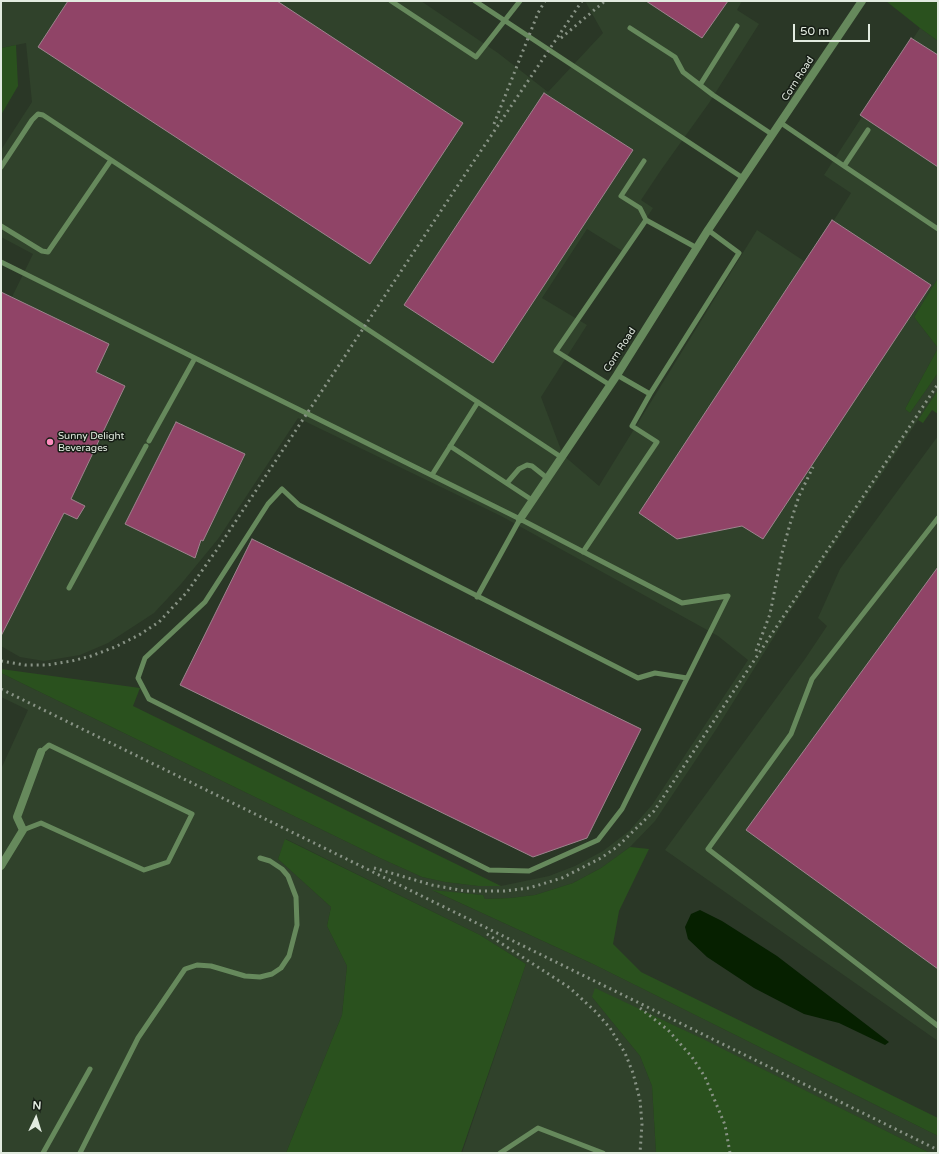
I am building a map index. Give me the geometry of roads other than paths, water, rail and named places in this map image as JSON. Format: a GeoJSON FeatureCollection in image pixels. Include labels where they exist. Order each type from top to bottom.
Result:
{"type":"FeatureCollection","features":[{"type":"Feature","properties":{"kind":"street","name":"Corn Road"},"geometry":{"type":"LineString","coordinates":[[520,519],[617,375],[708,230],[862,1]]}},
{"type":"Feature","properties":{"kind":"street"},"geometry":{"type":"LineString","coordinates":[[1,866],[23,830],[17,817],[41,752]]}},
{"type":"Feature","properties":{"kind":"lane"},"geometry":{"type":"LineString","coordinates":[[391,1],[476,57],[520,1]]}},
{"type":"Feature","properties":{"kind":"lane"},"geometry":{"type":"LineString","coordinates":[[475,1],[505,22],[552,50],[744,178]]}},
{"type":"Feature","properties":{"kind":"lane"},"geometry":{"type":"LineString","coordinates":[[700,86],[737,26]]}},
{"type":"Feature","properties":{"kind":"lane"},"geometry":{"type":"LineString","coordinates":[[630,28],[675,57],[682,72],[700,86],[773,135]]}},
{"type":"Feature","properties":{"kind":"lane"},"geometry":{"type":"LineString","coordinates":[[1,167],[32,120],[38,114],[43,115],[561,456]]}},
{"type":"Feature","properties":{"kind":"lane"},"geometry":{"type":"LineString","coordinates":[[781,123],[938,229]]}},
{"type":"Feature","properties":{"kind":"lane"},"geometry":{"type":"LineString","coordinates":[[844,166],[868,130]]}},
{"type":"Feature","properties":{"kind":"lane"},"geometry":{"type":"LineString","coordinates":[[1,226],[42,251],[48,252],[111,160]]}},
{"type":"Feature","properties":{"kind":"lane"},"geometry":{"type":"LineString","coordinates":[[644,161],[621,196],[640,208],[646,220],[697,248]]}},
{"type":"Feature","properties":{"kind":"lane"},"geometry":{"type":"LineString","coordinates":[[610,385],[556,351],[646,220]]}},
{"type":"Feature","properties":{"kind":"lane"},"geometry":{"type":"LineString","coordinates":[[583,552],[657,442],[632,426],[650,394],[739,253],[708,230]]}},
{"type":"Feature","properties":{"kind":"lane"},"geometry":{"type":"LineString","coordinates":[[1,262],[520,519],[682,603],[728,596],[687,678],[622,808],[598,840],[529,871],[489,870],[149,699],[138,678],[145,658],[205,602],[268,504],[282,490],[299,505],[638,678],[656,673],[687,678]]}},
{"type":"Feature","properties":{"kind":"lane"},"geometry":{"type":"LineString","coordinates":[[149,441],[195,358]]}},
{"type":"Feature","properties":{"kind":"lane"},"geometry":{"type":"LineString","coordinates":[[617,375],[650,394]]}},
{"type":"Feature","properties":{"kind":"lane"},"geometry":{"type":"LineString","coordinates":[[432,475],[478,402]]}},
{"type":"Feature","properties":{"kind":"lane"},"geometry":{"type":"LineString","coordinates":[[69,588],[146,446]]}},
{"type":"Feature","properties":{"kind":"lane"},"geometry":{"type":"LineString","coordinates":[[450,446],[532,500]]}},
{"type":"Feature","properties":{"kind":"lane"},"geometry":{"type":"LineString","coordinates":[[506,484],[524,466],[532,466],[547,478]]}},
{"type":"Feature","properties":{"kind":"lane"},"geometry":{"type":"LineString","coordinates":[[938,518],[812,679],[791,734],[708,850],[938,1026]]}},
{"type":"Feature","properties":{"kind":"lane"},"geometry":{"type":"LineString","coordinates":[[477,597],[520,519]]}},
{"type":"Feature","properties":{"kind":"lane"},"geometry":{"type":"LineString","coordinates":[[23,830],[41,823],[144,870],[168,862],[192,814],[49,744],[41,752]]}},
{"type":"Feature","properties":{"kind":"lane"},"geometry":{"type":"LineString","coordinates":[[80,1153],[138,1038],[185,969],[197,965],[211,966],[245,976],[260,977],[272,974],[281,968],[289,956],[297,925],[296,897],[288,876],[282,869],[270,861],[260,858]]}},
{"type":"Feature","properties":{"kind":"lane"},"geometry":{"type":"LineString","coordinates":[[43,1153],[90,1069]]}},
{"type":"Feature","properties":{"kind":"lane"},"geometry":{"type":"LineString","coordinates":[[500,1153],[538,1128],[603,1153]]}},
{"type":"Feature","properties":{"kind":"railway"},"geometry":{"type":"LineString","coordinates":[[494,124],[538,13],[545,1]]}},
{"type":"Feature","properties":{"kind":"railway"},"geometry":{"type":"LineString","coordinates":[[1,661],[25,665],[47,665],[91,656],[115,647],[139,635],[159,622],[187,592],[218,548],[468,170],[582,1]]}},
{"type":"Feature","properties":{"kind":"railway"},"geometry":{"type":"LineString","coordinates":[[561,38],[605,1]]}},
{"type":"Feature","properties":{"kind":"railway"},"geometry":{"type":"LineString","coordinates":[[374,868],[432,885],[465,891],[505,891],[529,888],[562,878],[601,858],[617,847],[654,811],[938,384]]}},
{"type":"Feature","properties":{"kind":"railway"},"geometry":{"type":"LineString","coordinates":[[756,651],[770,614],[782,553],[790,524],[799,496],[813,467]]}},
{"type":"Feature","properties":{"kind":"railway"},"geometry":{"type":"LineString","coordinates":[[1,689],[938,1150]]}},
{"type":"Feature","properties":{"kind":"railway"},"geometry":{"type":"LineString","coordinates":[[487,934],[570,988],[597,1013],[610,1028],[625,1053],[633,1073],[640,1100],[642,1124],[640,1153]]}},
{"type":"Feature","properties":{"kind":"railway"},"geometry":{"type":"LineString","coordinates":[[640,1008],[668,1030],[692,1057],[705,1077],[725,1125],[730,1153]]}},
{"type":"Feature","properties":{"kind":"place","name":"Sunny Delight Beverages"},"geometry":{"type":"Point","coordinates":[50,442]}}]}
